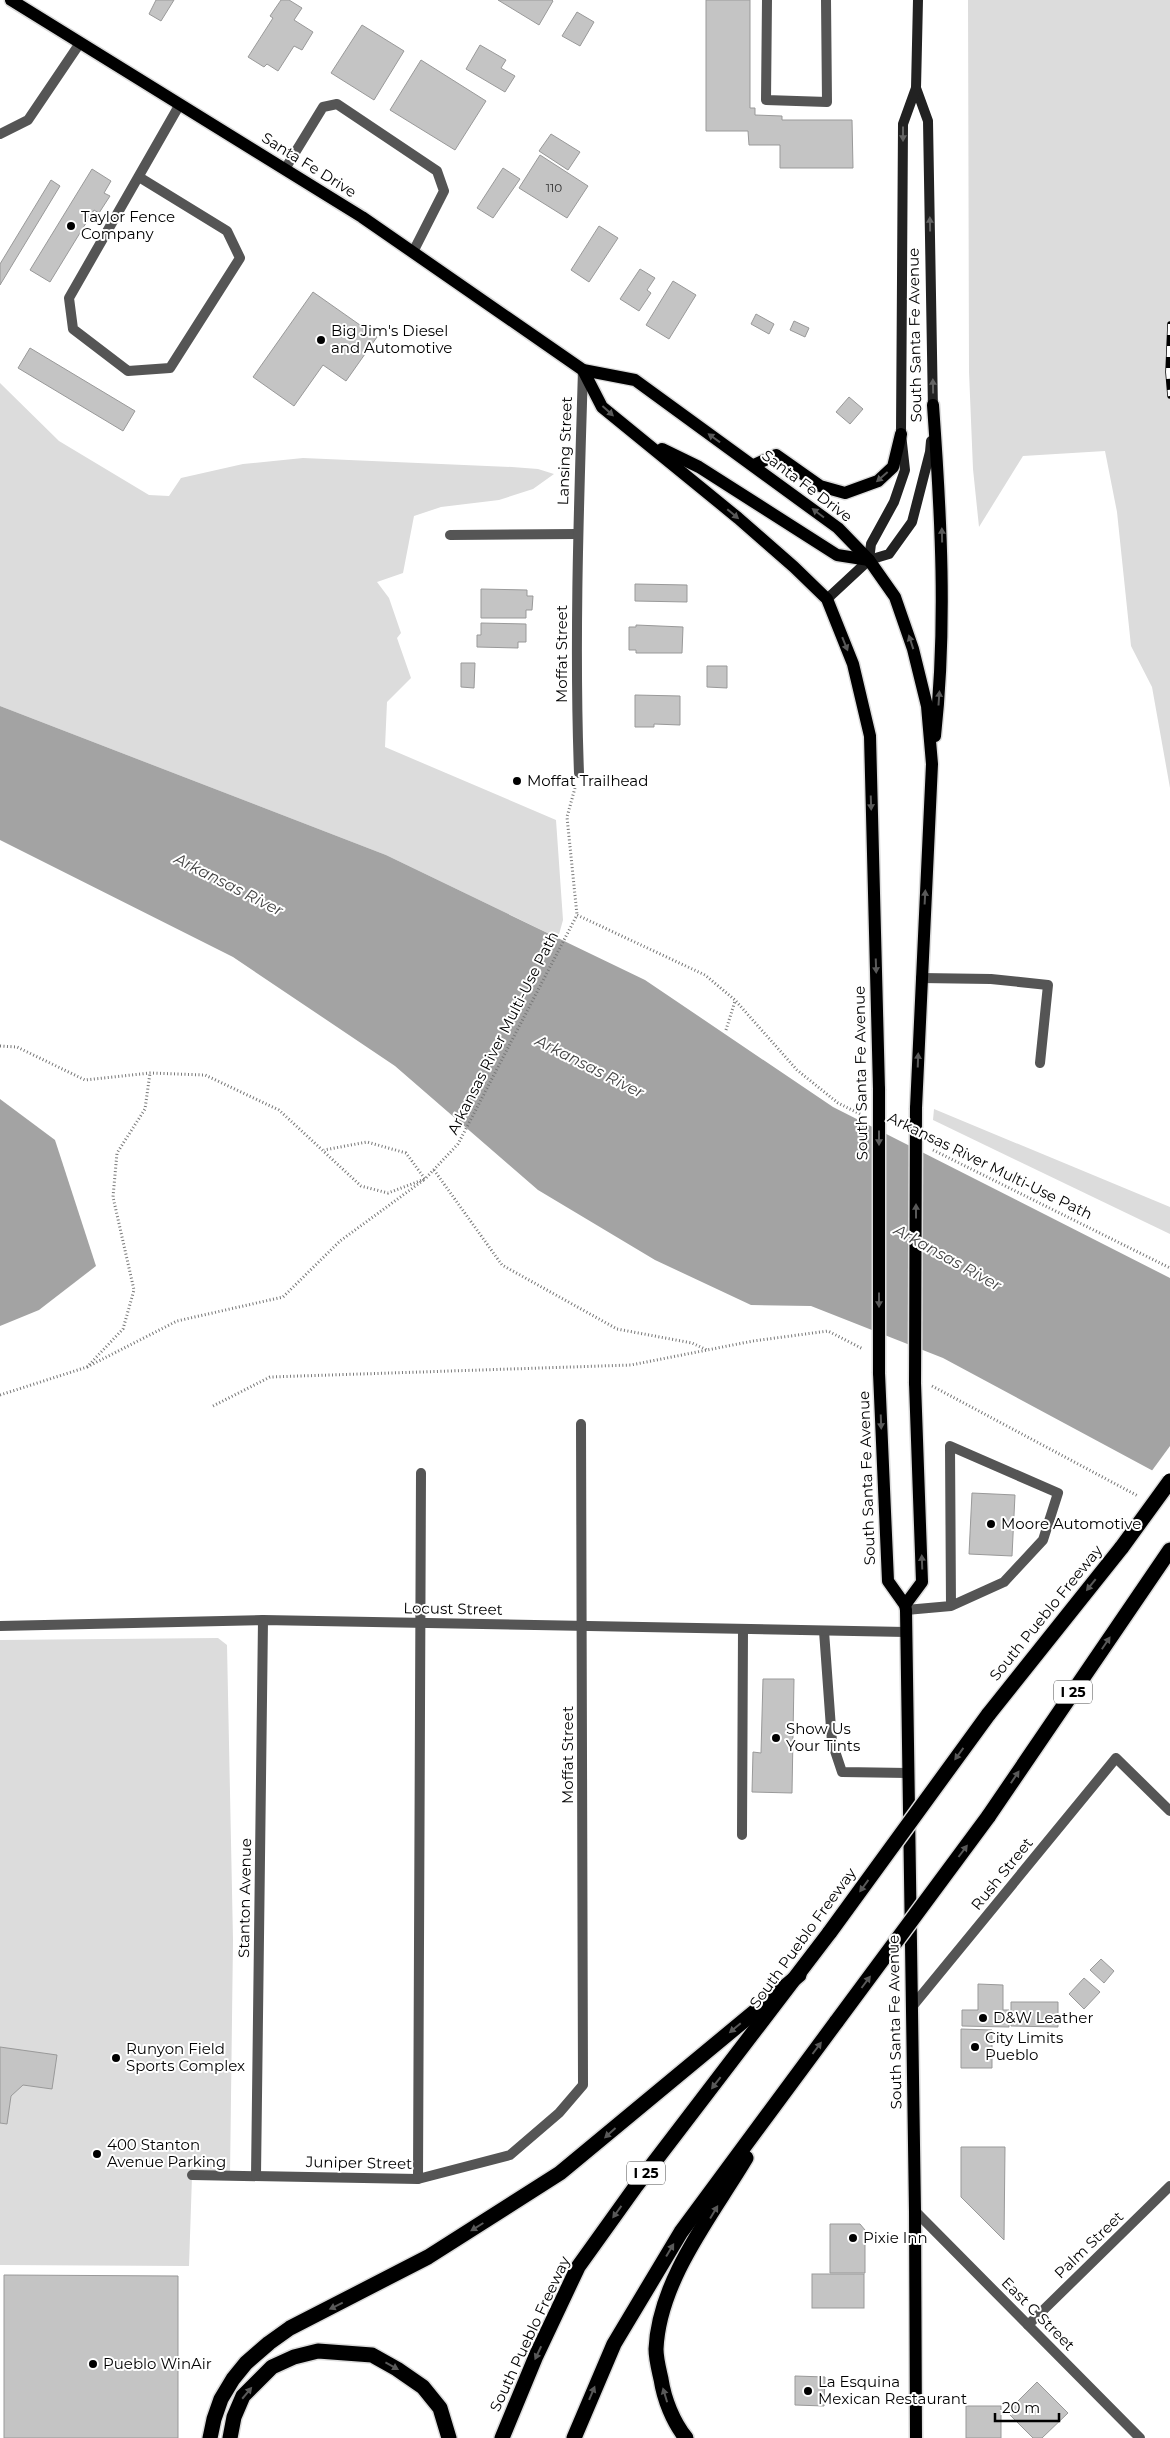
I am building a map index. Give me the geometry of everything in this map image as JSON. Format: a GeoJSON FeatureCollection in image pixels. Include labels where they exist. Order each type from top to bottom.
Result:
{"type":"FeatureCollection","features":[{"type":"Feature","properties":{"kind":"highway","name":"South Pueblo Freeway"},"geometry":{"type":"LineString","coordinates":[[502,2438],[536,2356],[578,2267],[636,2186],[799,1975],[988,1715],[1122,1547],[1170,1481]]}},
{"type":"Feature","properties":{"kind":"highway","name":"I 25"},"geometry":{"type":"LineString","coordinates":[[574,2438],[614,2344],[676,2240],[988,1817],[1170,1550]]}},
{"type":"Feature","properties":{"kind":"highway"},"geometry":{"type":"LineString","coordinates":[[210,2438],[216,2412],[233,2379],[246,2363],[268,2343],[290,2328],[428,2257],[560,2173],[799,1975]]}},
{"type":"Feature","properties":{"kind":"highway"},"geometry":{"type":"LineString","coordinates":[[686,2438],[681,2432],[663,2395],[656,2350],[664,2307],[680,2265],[799,2072]]}},
{"type":"Feature","properties":{"kind":"highway"},"geometry":{"type":"LineString","coordinates":[[230,2438],[234,2417],[243,2396],[272,2367],[294,2357],[318,2351],[372,2355],[397,2369],[423,2387],[440,2408],[449,2438]]}},
{"type":"Feature","properties":{"kind":"main road","name":"Santa Fe Drive"},"geometry":{"type":"LineString","coordinates":[[11,0],[362,216],[583,370],[635,380],[838,528],[869,560],[895,597],[913,649],[927,706],[932,764]]}},
{"type":"Feature","properties":{"kind":"main road","name":"Santa Fe Drive"},"geometry":{"type":"LineString","coordinates":[[583,370],[602,407],[794,566],[827,599]]}},
{"type":"Feature","properties":{"kind":"main road"},"geometry":{"type":"LineString","coordinates":[[905,1607],[922,1582],[916,1108],[932,764],[941,650],[942,551],[933,406]]}},
{"type":"Feature","properties":{"kind":"main road"},"geometry":{"type":"LineString","coordinates":[[754,466],[776,455],[820,486],[845,493],[851,492],[878,481],[893,467],[901,434]]}},
{"type":"Feature","properties":{"kind":"main road"},"geometry":{"type":"LineString","coordinates":[[642,439],[699,467],[837,555],[869,560]]}},
{"type":"Feature","properties":{"kind":"main road","name":"South Santa Fe Avenue"},"geometry":{"type":"LineString","coordinates":[[827,599],[853,664],[870,736],[879,1089],[879,1373],[888,1581],[905,1607],[906,1632],[915,2211],[916,2438]]}},
{"type":"Feature","properties":{"kind":"street"},"geometry":{"type":"LineString","coordinates":[[766,0],[766,100],[827,102],[826,0]]}},
{"type":"Feature","properties":{"kind":"street","name":"South Santa Fe Avenue"},"geometry":{"type":"LineString","coordinates":[[869,560],[871,544],[894,502],[906,470],[901,434],[903,124],[916,88],[918,0]]}},
{"type":"Feature","properties":{"kind":"street"},"geometry":{"type":"LineString","coordinates":[[0,134],[28,120],[80,42]]}},
{"type":"Feature","properties":{"kind":"street","name":"South Santa Fe Avenue"},"geometry":{"type":"LineString","coordinates":[[827,599],[869,560],[889,554],[912,522],[930,452],[933,406],[928,121],[916,88]]}},
{"type":"Feature","properties":{"kind":"street"},"geometry":{"type":"LineString","coordinates":[[139,177],[227,231],[240,258],[170,368],[128,371],[73,329],[69,298],[180,104]]}},
{"type":"Feature","properties":{"kind":"street"},"geometry":{"type":"LineString","coordinates":[[285,169],[323,108],[337,104],[437,171],[444,191],[413,252]]}},
{"type":"Feature","properties":{"kind":"street","name":"Lansing Street"},"geometry":{"type":"LineString","coordinates":[[577,534],[583,370]]}},
{"type":"Feature","properties":{"kind":"street"},"geometry":{"type":"LineString","coordinates":[[450,534],[577,534]]}},
{"type":"Feature","properties":{"kind":"street","name":"Moffat Street"},"geometry":{"type":"LineString","coordinates":[[577,534],[579,773]]}},
{"type":"Feature","properties":{"kind":"street"},"geometry":{"type":"LineString","coordinates":[[921,978],[991,980],[1048,985],[1040,1064]]}},
{"type":"Feature","properties":{"kind":"street","name":"Moffat Street"},"geometry":{"type":"LineString","coordinates":[[582,1424],[583,2085]]}},
{"type":"Feature","properties":{"kind":"street"},"geometry":{"type":"LineString","coordinates":[[905,1607],[951,1606],[1004,1582],[1043,1540],[1058,1493],[950,1446],[951,1606]]}},
{"type":"Feature","properties":{"kind":"street"},"geometry":{"type":"LineString","coordinates":[[418,2179],[421,1473]]}},
{"type":"Feature","properties":{"kind":"street","name":"Locust Street"},"geometry":{"type":"LineString","coordinates":[[0,1626],[263,1620],[906,1632]]}},
{"type":"Feature","properties":{"kind":"street","name":"Stanton Avenue"},"geometry":{"type":"LineString","coordinates":[[256,2176],[263,1620]]}},
{"type":"Feature","properties":{"kind":"street"},"geometry":{"type":"LineString","coordinates":[[742,1835],[743,1629]]}},
{"type":"Feature","properties":{"kind":"street"},"geometry":{"type":"LineString","coordinates":[[824,1630],[832,1742],[842,1772],[908,1773]]}},
{"type":"Feature","properties":{"kind":"street","name":"Rush Street"},"geometry":{"type":"LineString","coordinates":[[911,2008],[1116,1758],[1170,1811]]}},
{"type":"Feature","properties":{"kind":"street","name":"Juniper Street"},"geometry":{"type":"LineString","coordinates":[[192,2175],[418,2179],[510,2155],[559,2113],[583,2085]]}},
{"type":"Feature","properties":{"kind":"street","name":"Palm Street"},"geometry":{"type":"LineString","coordinates":[[1028,2325],[1170,2186]]}},
{"type":"Feature","properties":{"kind":"street","name":"East C Street"},"geometry":{"type":"LineString","coordinates":[[915,2211],[1140,2438]]}},
{"type":"Feature","properties":{"kind":"path"},"geometry":{"type":"LineString","coordinates":[[576,915],[567,817],[579,773]]}},
{"type":"Feature","properties":{"kind":"path","name":"Arkansas River Multi-Use Path"},"geometry":{"type":"LineString","coordinates":[[0,1046],[17,1047],[85,1080],[150,1073],[205,1075],[279,1110],[361,1186],[388,1193],[425,1179],[458,1144],[576,915],[705,975],[735,1000],[797,1070],[838,1104],[864,1116]]}},
{"type":"Feature","properties":{"kind":"path"},"geometry":{"type":"LineString","coordinates":[[726,1030],[735,1000]]}},
{"type":"Feature","properties":{"kind":"path"},"geometry":{"type":"LineString","coordinates":[[88,1367],[123,1329],[134,1290],[113,1197],[117,1153],[144,1109],[150,1073]]}},
{"type":"Feature","properties":{"kind":"path"},"geometry":{"type":"LineString","coordinates":[[0,1395],[88,1367],[176,1321],[284,1297],[340,1241],[425,1179],[406,1153],[367,1142],[324,1150]]}},
{"type":"Feature","properties":{"kind":"path","name":"Arkansas River Multi-Use Path"},"geometry":{"type":"LineString","coordinates":[[924,1146],[1170,1268]]}},
{"type":"Feature","properties":{"kind":"path"},"geometry":{"type":"LineString","coordinates":[[434,1170],[502,1265],[617,1329],[692,1343],[707,1350]]}},
{"type":"Feature","properties":{"kind":"path"},"geometry":{"type":"LineString","coordinates":[[213,1406],[270,1377],[631,1365],[753,1340],[828,1331],[864,1349]]}},
{"type":"Feature","properties":{"kind":"path"},"geometry":{"type":"LineString","coordinates":[[920,1382],[1144,1499]]}},
{"type":"Feature","properties":{"kind":"shaded area"},"geometry":{"type":"Polygon","coordinates":[[[968,0],[1170,0],[1170,788],[1152,687],[1131,646],[1117,512],[1105,451],[1023,456],[979,527],[973,469],[969,372],[968,0]]]}},
{"type":"Feature","properties":{"kind":"shaded area"},"geometry":{"type":"Polygon","coordinates":[[[0,383],[59,441],[149,495],[169,496],[181,478],[243,464],[303,458],[512,467],[538,469],[554,474],[533,489],[499,500],[441,507],[414,516],[403,573],[377,582],[389,598],[401,633],[397,638],[411,678],[387,702],[385,747],[556,820],[563,920],[558,938],[386,855],[0,706],[0,383]]]}},
{"type":"Feature","properties":{"kind":"shaded area"},"geometry":{"type":"Polygon","coordinates":[[[934,1109],[1170,1207],[1170,1234],[933,1120],[934,1109]]]}},
{"type":"Feature","properties":{"kind":"shaded area","name":"Runyon Field Sports Complex"},"geometry":{"type":"Polygon","coordinates":[[[218,1638],[227,1645],[233,1940],[230,2176],[192,2176],[189,2266],[0,2265],[0,1640],[218,1638]]]}},
{"type":"Feature","properties":{"kind":"water","name":"Arkansas River"},"geometry":{"type":"Polygon","coordinates":[[[0,706],[386,855],[645,980],[833,1107],[1170,1278],[1170,1480],[943,1358],[811,1306],[751,1305],[655,1260],[538,1190],[395,1066],[233,957],[0,840],[0,706]]]}},
{"type":"Feature","properties":{"kind":"water"},"geometry":{"type":"Polygon","coordinates":[[[0,1099],[55,1140],[96,1266],[39,1310],[0,1326],[0,1099]]]}},
{"type":"Feature","properties":{"kind":"pier"},"geometry":{"type":"Polygon","coordinates":[[[1170,1446],[1170,1482],[1151,1472],[1170,1446]]]}},
{"type":"Feature","properties":{"kind":"building"},"geometry":{"type":"Polygon","coordinates":[[[156,0],[174,0],[161,21],[149,14],[156,0]]]}},
{"type":"Feature","properties":{"kind":"building"},"geometry":{"type":"Polygon","coordinates":[[[281,0],[289,0],[302,8],[294,20],[313,32],[302,50],[294,46],[278,71],[267,64],[264,67],[248,57],[273,18],[270,16],[281,0]]]}},
{"type":"Feature","properties":{"kind":"building"},"geometry":{"type":"Polygon","coordinates":[[[498,0],[552,0],[553,1],[539,25],[498,0]]]}},
{"type":"Feature","properties":{"kind":"building"},"geometry":{"type":"Polygon","coordinates":[[[706,0],[750,0],[750,108],[755,108],[755,115],[782,116],[782,120],[852,120],[853,168],[780,168],[780,145],[749,145],[748,131],[706,131],[706,0]]]}},
{"type":"Feature","properties":{"kind":"building"},"geometry":{"type":"Polygon","coordinates":[[[577,12],[594,22],[580,46],[562,36],[577,12]]]}},
{"type":"Feature","properties":{"kind":"building"},"geometry":{"type":"Polygon","coordinates":[[[362,25],[404,51],[374,100],[331,73],[362,25]]]}},
{"type":"Feature","properties":{"kind":"building"},"geometry":{"type":"Polygon","coordinates":[[[480,45],[506,60],[501,68],[515,76],[505,92],[466,69],[480,45]]]}},
{"type":"Feature","properties":{"kind":"building"},"geometry":{"type":"Polygon","coordinates":[[[421,60],[486,101],[455,150],[390,110],[421,60]]]}},
{"type":"Feature","properties":{"kind":"building"},"geometry":{"type":"Polygon","coordinates":[[[551,134],[580,152],[568,170],[539,151],[551,134]]]}},
{"type":"Feature","properties":{"kind":"building"},"geometry":{"type":"Polygon","coordinates":[[[540,155],[588,186],[567,218],[519,188],[540,155]]]}},
{"type":"Feature","properties":{"kind":"building"},"geometry":{"type":"Polygon","coordinates":[[[503,168],[520,179],[493,218],[477,208],[503,168]]]}},
{"type":"Feature","properties":{"kind":"building"},"geometry":{"type":"Polygon","coordinates":[[[92,169],[111,181],[104,193],[110,196],[99,213],[94,210],[50,282],[30,270],[92,169]]]}},
{"type":"Feature","properties":{"kind":"building"},"geometry":{"type":"Polygon","coordinates":[[[51,180],[60,186],[0,285],[0,264],[51,180]]]}},
{"type":"Feature","properties":{"kind":"building"},"geometry":{"type":"Polygon","coordinates":[[[599,226],[618,238],[589,282],[571,270],[599,226]]]}},
{"type":"Feature","properties":{"kind":"building"},"geometry":{"type":"Polygon","coordinates":[[[640,269],[655,278],[647,290],[651,293],[639,311],[620,299],[640,269]]]}},
{"type":"Feature","properties":{"kind":"building"},"geometry":{"type":"Polygon","coordinates":[[[673,281],[696,295],[669,339],[646,325],[673,281]]]}},
{"type":"Feature","properties":{"kind":"building"},"geometry":{"type":"Polygon","coordinates":[[[313,292],[377,337],[346,381],[323,365],[294,406],[253,377],[313,292]]]}},
{"type":"Feature","properties":{"kind":"building"},"geometry":{"type":"Polygon","coordinates":[[[756,314],[774,324],[769,334],[751,324],[756,314]]]}},
{"type":"Feature","properties":{"kind":"building"},"geometry":{"type":"Polygon","coordinates":[[[794,321],[809,328],[805,337],[790,330],[794,321]]]}},
{"type":"Feature","properties":{"kind":"building"},"geometry":{"type":"Polygon","coordinates":[[[30,348],[135,411],[123,431],[18,368],[30,348]]]}},
{"type":"Feature","properties":{"kind":"building"},"geometry":{"type":"Polygon","coordinates":[[[849,397],[863,409],[850,424],[836,412],[849,397]]]}},
{"type":"Feature","properties":{"kind":"building"},"geometry":{"type":"Polygon","coordinates":[[[635,584],[687,585],[687,602],[635,601],[635,584]]]}},
{"type":"Feature","properties":{"kind":"building"},"geometry":{"type":"Polygon","coordinates":[[[481,589],[527,590],[527,596],[533,596],[532,610],[526,610],[526,618],[481,618],[481,589]]]}},
{"type":"Feature","properties":{"kind":"building"},"geometry":{"type":"Polygon","coordinates":[[[481,623],[526,624],[526,642],[518,642],[518,648],[477,647],[477,635],[481,635],[481,623]]]}},
{"type":"Feature","properties":{"kind":"building"},"geometry":{"type":"Polygon","coordinates":[[[636,625],[683,627],[682,653],[636,653],[636,650],[629,650],[629,627],[636,627],[636,625]]]}},
{"type":"Feature","properties":{"kind":"building"},"geometry":{"type":"Polygon","coordinates":[[[461,663],[475,663],[474,688],[461,687],[461,663]]]}},
{"type":"Feature","properties":{"kind":"building"},"geometry":{"type":"Polygon","coordinates":[[[707,666],[727,666],[727,688],[707,687],[707,666]]]}},
{"type":"Feature","properties":{"kind":"building"},"geometry":{"type":"Polygon","coordinates":[[[635,695],[680,696],[680,725],[654,724],[654,727],[635,727],[635,695]]]}},
{"type":"Feature","properties":{"kind":"building"},"geometry":{"type":"Polygon","coordinates":[[[972,1493],[1015,1495],[1012,1556],[969,1554],[972,1493]]]}},
{"type":"Feature","properties":{"kind":"building"},"geometry":{"type":"Polygon","coordinates":[[[763,1679],[794,1679],[792,1793],[752,1792],[753,1752],[761,1753],[763,1679]]]}},
{"type":"Feature","properties":{"kind":"building"},"geometry":{"type":"Polygon","coordinates":[[[1101,1959],[1114,1971],[1104,1983],[1090,1970],[1101,1959]]]}},
{"type":"Feature","properties":{"kind":"building"},"geometry":{"type":"Polygon","coordinates":[[[1084,1978],[1100,1992],[1084,2009],[1069,1994],[1084,1978]]]}},
{"type":"Feature","properties":{"kind":"building"},"geometry":{"type":"Polygon","coordinates":[[[978,1984],[1003,1985],[1003,2010],[1009,2010],[1009,2027],[962,2026],[962,2010],[978,2010],[978,1984]]]}},
{"type":"Feature","properties":{"kind":"building"},"geometry":{"type":"Polygon","coordinates":[[[1011,2002],[1058,2002],[1058,2027],[1011,2026],[1011,2002]]]}},
{"type":"Feature","properties":{"kind":"building"},"geometry":{"type":"Polygon","coordinates":[[[961,2029],[992,2030],[992,2068],[961,2068],[961,2029]]]}},
{"type":"Feature","properties":{"kind":"building"},"geometry":{"type":"Polygon","coordinates":[[[0,2047],[57,2055],[52,2089],[23,2085],[11,2096],[7,2124],[0,2123],[0,2047]]]}},
{"type":"Feature","properties":{"kind":"building"},"geometry":{"type":"Polygon","coordinates":[[[961,2147],[1005,2147],[1004,2240],[961,2197],[961,2147]]]}},
{"type":"Feature","properties":{"kind":"building"},"geometry":{"type":"Polygon","coordinates":[[[830,2224],[860,2224],[865,2230],[865,2273],[830,2273],[830,2224]]]}},
{"type":"Feature","properties":{"kind":"building"},"geometry":{"type":"Polygon","coordinates":[[[812,2274],[864,2274],[864,2308],[812,2308],[812,2274]]]}},
{"type":"Feature","properties":{"kind":"building"},"geometry":{"type":"Polygon","coordinates":[[[4,2275],[178,2276],[178,2438],[4,2438],[4,2275]]]}},
{"type":"Feature","properties":{"kind":"building"},"geometry":{"type":"Polygon","coordinates":[[[795,2376],[825,2377],[824,2406],[795,2405],[795,2376]]]}},
{"type":"Feature","properties":{"kind":"building"},"geometry":{"type":"Polygon","coordinates":[[[1037,2382],[1068,2413],[1042,2438],[1033,2438],[1007,2412],[1037,2382]]]}},
{"type":"Feature","properties":{"kind":"building"},"geometry":{"type":"Polygon","coordinates":[[[966,2406],[1001,2406],[1001,2438],[966,2438],[966,2406]]]}},
{"type":"Feature","properties":{"kind":"railway"},"geometry":{"type":"LineString","coordinates":[[1170,324],[1168,372],[1170,396]]}},
{"type":"Feature","properties":{"kind":"place","name":"Taylor Fence Company"},"geometry":{"type":"Point","coordinates":[71,226]}},
{"type":"Feature","properties":{"kind":"place","name":"Big Jim's Diesel and Automotive"},"geometry":{"type":"Point","coordinates":[321,340]}},
{"type":"Feature","properties":{"kind":"place","name":"Moffat Trailhead"},"geometry":{"type":"Point","coordinates":[517,781]}},
{"type":"Feature","properties":{"kind":"place","name":"Moore Automotive"},"geometry":{"type":"Point","coordinates":[991,1524]}},
{"type":"Feature","properties":{"kind":"place","name":"Show Us Your Tints"},"geometry":{"type":"Point","coordinates":[776,1738]}},
{"type":"Feature","properties":{"kind":"place","name":"D&W Leather"},"geometry":{"type":"Point","coordinates":[983,2018]}},
{"type":"Feature","properties":{"kind":"place","name":"City Limits Pueblo"},"geometry":{"type":"Point","coordinates":[975,2047]}},
{"type":"Feature","properties":{"kind":"place","name":"Runyon Field Sports Complex"},"geometry":{"type":"Point","coordinates":[116,2058]}},
{"type":"Feature","properties":{"kind":"place","name":"400 Stanton Avenue Parking"},"geometry":{"type":"Point","coordinates":[97,2154]}},
{"type":"Feature","properties":{"kind":"place","name":"Pixie Inn"},"geometry":{"type":"Point","coordinates":[853,2238]}},
{"type":"Feature","properties":{"kind":"place","name":"Pueblo WinAir"},"geometry":{"type":"Point","coordinates":[93,2364]}},
{"type":"Feature","properties":{"kind":"place","name":"La Esquina Mexican Restaurant"},"geometry":{"type":"Point","coordinates":[808,2391]}}]}
